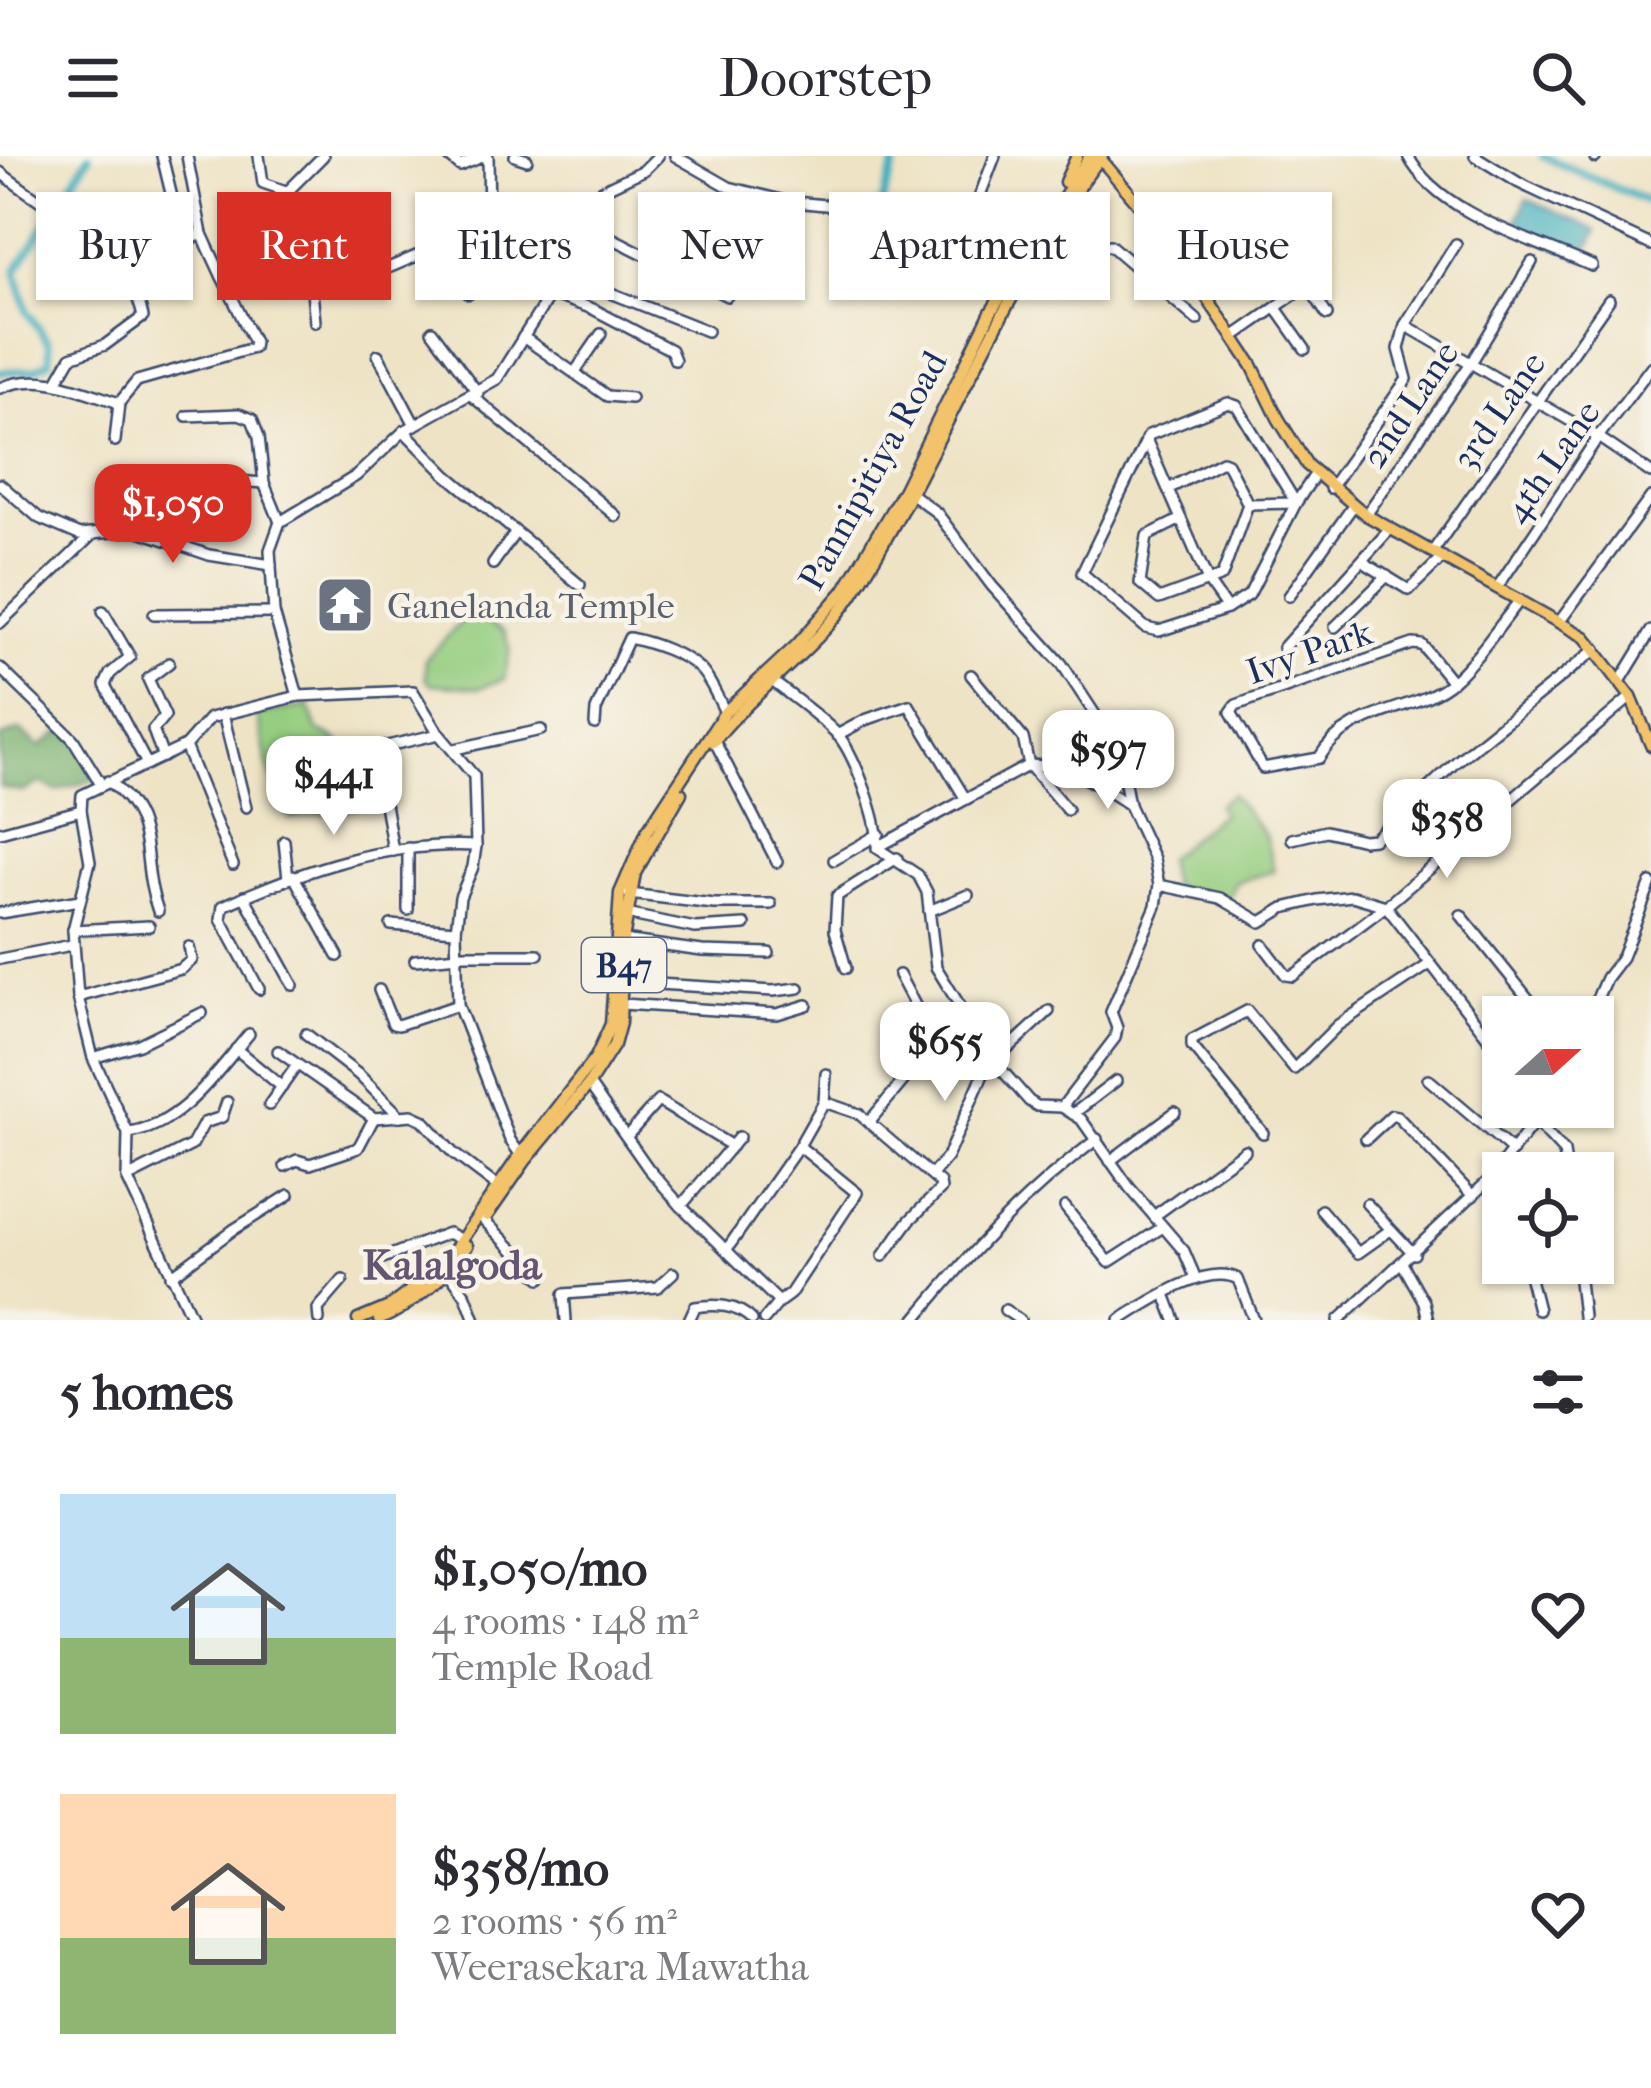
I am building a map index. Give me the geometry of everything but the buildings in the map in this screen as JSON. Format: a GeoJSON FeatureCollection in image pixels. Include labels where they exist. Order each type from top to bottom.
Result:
{"type":"FeatureCollection","features":[{"type":"Feature","properties":{"kind":"main road"},"geometry":{"type":"LineString","coordinates":[[1062,192],[1077,156]]}},
{"type":"Feature","properties":{"kind":"main road"},"geometry":{"type":"LineString","coordinates":[[1097,156],[1134,195]]}},
{"type":"Feature","properties":{"kind":"main road","name":"Pannipitiya Road"},"geometry":{"type":"LineString","coordinates":[[1069,192],[1097,156]]}},
{"type":"Feature","properties":{"kind":"main road","name":"Pannipitiya Road"},"geometry":{"type":"LineString","coordinates":[[1076,192],[1097,156]]}},
{"type":"Feature","properties":{"kind":"main road"},"geometry":{"type":"LineString","coordinates":[[1118,156],[1117,166],[1134,194]]}},
{"type":"Feature","properties":{"kind":"main road"},"geometry":{"type":"LineString","coordinates":[[1079,192],[1101,172],[1134,196]]}},
{"type":"Feature","properties":{"kind":"main road","name":"Pannipitiya Road"},"geometry":{"type":"LineString","coordinates":[[523,1157],[589,1084],[614,1045],[622,1004],[629,894],[634,872],[654,835],[714,740],[839,612],[907,491],[1000,300]]}},
{"type":"Feature","properties":{"kind":"main road"},"geometry":{"type":"LineString","coordinates":[[1207,300],[1252,365],[1278,418],[1330,488],[1390,529],[1560,621],[1596,649],[1621,680],[1650,737]]}},
{"type":"Feature","properties":{"kind":"main road","name":"Pannipitiya Road"},"geometry":{"type":"LineString","coordinates":[[358,1320],[389,1307],[447,1268],[462,1240],[596,1058],[613,1003],[620,893],[647,831],[725,712],[824,618],[907,491]]}},
{"type":"Feature","properties":{"kind":"main road","name":"Pannipitiya Road"},"geometry":{"type":"LineString","coordinates":[[379,1320],[394,1317],[447,1268],[501,1189]]}},
{"type":"Feature","properties":{"kind":"street"},"geometry":{"type":"LineString","coordinates":[[162,156],[171,192]]}},
{"type":"Feature","properties":{"kind":"street"},"geometry":{"type":"LineString","coordinates":[[187,156],[202,234],[217,266]]}},
{"type":"Feature","properties":{"kind":"street"},"geometry":{"type":"LineString","coordinates":[[259,156],[262,183],[276,192]]}},
{"type":"Feature","properties":{"kind":"street"},"geometry":{"type":"LineString","coordinates":[[298,156],[303,174]]}},
{"type":"Feature","properties":{"kind":"street"},"geometry":{"type":"LineString","coordinates":[[288,192],[323,156]]}},
{"type":"Feature","properties":{"kind":"street"},"geometry":{"type":"LineString","coordinates":[[448,156],[460,166],[486,156],[488,192]]}},
{"type":"Feature","properties":{"kind":"street"},"geometry":{"type":"LineString","coordinates":[[601,192],[644,170],[658,156]]}},
{"type":"Feature","properties":{"kind":"street"},"geometry":{"type":"LineString","coordinates":[[675,156],[729,187],[785,201],[829,205]]}},
{"type":"Feature","properties":{"kind":"street"},"geometry":{"type":"LineString","coordinates":[[982,192],[995,156]]}},
{"type":"Feature","properties":{"kind":"street"},"geometry":{"type":"LineString","coordinates":[[1408,156],[1426,184],[1468,211],[1592,266]]}},
{"type":"Feature","properties":{"kind":"street"},"geometry":{"type":"LineString","coordinates":[[1475,156],[1519,183],[1651,245]]}},
{"type":"Feature","properties":{"kind":"street"},"geometry":{"type":"LineString","coordinates":[[0,172],[36,199]]}},
{"type":"Feature","properties":{"kind":"street"},"geometry":{"type":"LineString","coordinates":[[193,238],[202,234]]}},
{"type":"Feature","properties":{"kind":"street"},"geometry":{"type":"LineString","coordinates":[[1330,488],[1407,379],[1399,350],[1405,325],[1456,244]]}},
{"type":"Feature","properties":{"kind":"street"},"geometry":{"type":"LineString","coordinates":[[1110,245],[1198,320]]}},
{"type":"Feature","properties":{"kind":"street","name":"2nd Lane"},"geometry":{"type":"LineString","coordinates":[[1366,515],[1471,363],[1532,262]]}},
{"type":"Feature","properties":{"kind":"street"},"geometry":{"type":"LineString","coordinates":[[1233,338],[1307,286],[1327,315]]}},
{"type":"Feature","properties":{"kind":"street"},"geometry":{"type":"LineString","coordinates":[[614,294],[707,331]]}},
{"type":"Feature","properties":{"kind":"street"},"geometry":{"type":"LineString","coordinates":[[56,382],[71,356],[105,345],[143,317],[135,300]]}},
{"type":"Feature","properties":{"kind":"street"},"geometry":{"type":"LineString","coordinates":[[116,441],[119,403],[137,381],[253,348],[233,300]]}},
{"type":"Feature","properties":{"kind":"street"},"geometry":{"type":"LineString","coordinates":[[313,300],[315,322]]}},
{"type":"Feature","properties":{"kind":"street"},"geometry":{"type":"LineString","coordinates":[[298,696],[274,614],[270,550],[280,522],[356,476],[409,428],[497,379],[546,300]]}},
{"type":"Feature","properties":{"kind":"street"},"geometry":{"type":"LineString","coordinates":[[567,300],[671,350],[675,360]]}},
{"type":"Feature","properties":{"kind":"street","name":"3rd Lane"},"geometry":{"type":"LineString","coordinates":[[1438,554],[1609,300]]}},
{"type":"Feature","properties":{"kind":"street"},"geometry":{"type":"LineString","coordinates":[[1276,308],[1304,349]]}},
{"type":"Feature","properties":{"kind":"street"},"geometry":{"type":"LineString","coordinates":[[1405,325],[1651,473]]}},
{"type":"Feature","properties":{"kind":"street"},"geometry":{"type":"LineString","coordinates":[[432,332],[475,394],[616,516]]}},
{"type":"Feature","properties":{"kind":"street"},"geometry":{"type":"LineString","coordinates":[[575,372],[601,334]]}},
{"type":"Feature","properties":{"kind":"street"},"geometry":{"type":"LineString","coordinates":[[524,337],[608,396],[632,398]]}},
{"type":"Feature","properties":{"kind":"street"},"geometry":{"type":"LineString","coordinates":[[378,355],[409,428],[447,476],[580,585]]}},
{"type":"Feature","properties":{"kind":"street","name":"4th Lane"},"geometry":{"type":"LineString","coordinates":[[1497,587],[1651,367]]}},
{"type":"Feature","properties":{"kind":"street"},"geometry":{"type":"LineString","coordinates":[[0,388],[25,380],[56,382],[119,403]]}},
{"type":"Feature","properties":{"kind":"street"},"geometry":{"type":"LineString","coordinates":[[1296,503],[1234,402],[1148,435],[1082,573],[1146,628],[1159,631],[1227,609],[1249,595],[1316,473]]}},
{"type":"Feature","properties":{"kind":"street"},"geometry":{"type":"LineString","coordinates":[[187,416],[239,414],[252,419],[259,437],[263,483],[280,522]]}},
{"type":"Feature","properties":{"kind":"street"},"geometry":{"type":"LineString","coordinates":[[1147,440],[1209,583],[1227,609]]}},
{"type":"Feature","properties":{"kind":"street"},"geometry":{"type":"LineString","coordinates":[[1168,489],[1222,460],[1248,504],[1222,576],[1159,598],[1141,583],[1147,536],[1181,519]]}},
{"type":"Feature","properties":{"kind":"street"},"geometry":{"type":"LineString","coordinates":[[168,476],[263,483]]}},
{"type":"Feature","properties":{"kind":"street"},"geometry":{"type":"LineString","coordinates":[[0,484],[39,518],[79,535],[136,530],[208,555],[271,565]]}},
{"type":"Feature","properties":{"kind":"street"},"geometry":{"type":"LineString","coordinates":[[907,491],[937,513],[992,586],[1062,664],[1119,751],[1129,805],[1154,860],[1159,885],[1156,907],[1111,1012],[1115,1037],[1062,1107]]}},
{"type":"Feature","properties":{"kind":"street"},"geometry":{"type":"LineString","coordinates":[[1560,621],[1651,497]]}},
{"type":"Feature","properties":{"kind":"street"},"geometry":{"type":"LineString","coordinates":[[1248,504],[1296,503]]}},
{"type":"Feature","properties":{"kind":"street"},"geometry":{"type":"LineString","coordinates":[[1289,596],[1352,506]]}},
{"type":"Feature","properties":{"kind":"street"},"geometry":{"type":"LineString","coordinates":[[1283,648],[1390,529]]}},
{"type":"Feature","properties":{"kind":"street"},"geometry":{"type":"LineString","coordinates":[[493,564],[515,533]]}},
{"type":"Feature","properties":{"kind":"street"},"geometry":{"type":"LineString","coordinates":[[0,623],[93,534]]}},
{"type":"Feature","properties":{"kind":"street"},"geometry":{"type":"LineString","coordinates":[[1363,562],[1409,590],[1438,554]]}},
{"type":"Feature","properties":{"kind":"street"},"geometry":{"type":"LineString","coordinates":[[1335,627],[1387,576]]}},
{"type":"Feature","properties":{"kind":"street","name":"Ivy Park"},"geometry":{"type":"LineString","coordinates":[[1452,682],[1422,645],[1413,644],[1236,705],[1231,712],[1263,768],[1308,763],[1319,758],[1344,730],[1452,682],[1520,600]]}},
{"type":"Feature","properties":{"kind":"street"},"geometry":{"type":"LineString","coordinates":[[103,610],[130,657],[110,674],[105,686],[147,764]]}},
{"type":"Feature","properties":{"kind":"street"},"geometry":{"type":"LineString","coordinates":[[154,614],[274,614]]}},
{"type":"Feature","properties":{"kind":"street"},"geometry":{"type":"LineString","coordinates":[[1621,680],[1651,631]]}},
{"type":"Feature","properties":{"kind":"street"},"geometry":{"type":"LineString","coordinates":[[595,724],[596,710],[629,638],[695,665],[725,712]]}},
{"type":"Feature","properties":{"kind":"street"},"geometry":{"type":"LineString","coordinates":[[1292,839],[1326,831],[1374,838],[1457,761],[1596,649]]}},
{"type":"Feature","properties":{"kind":"street"},"geometry":{"type":"LineString","coordinates":[[164,757],[153,730],[165,716],[148,679],[169,663]]}},
{"type":"Feature","properties":{"kind":"street"},"geometry":{"type":"LineString","coordinates":[[0,668],[73,739],[104,783],[140,812],[150,891],[158,911]]}},
{"type":"Feature","properties":{"kind":"street"},"geometry":{"type":"LineString","coordinates":[[971,675],[1023,738],[1029,765],[1067,810]]}},
{"type":"Feature","properties":{"kind":"street"},"geometry":{"type":"LineString","coordinates":[[771,680],[837,735],[849,753],[879,834],[877,848]]}},
{"type":"Feature","properties":{"kind":"street"},"geometry":{"type":"LineString","coordinates":[[193,1320],[127,1178],[128,1133],[94,1058],[78,997],[72,945],[90,862],[82,795],[184,746],[210,718],[298,696],[413,691],[439,734],[455,749],[473,776],[476,846],[460,896],[456,930],[458,1005],[510,1140],[523,1157]]}},
{"type":"Feature","properties":{"kind":"street"},"geometry":{"type":"LineString","coordinates":[[1263,945],[1286,976],[1293,976],[1386,906],[1631,697]]}},
{"type":"Feature","properties":{"kind":"street"},"geometry":{"type":"LineString","coordinates":[[837,735],[908,705],[965,798]]}},
{"type":"Feature","properties":{"kind":"street"},"geometry":{"type":"LineString","coordinates":[[223,714],[246,807]]}},
{"type":"Feature","properties":{"kind":"street"},"geometry":{"type":"LineString","coordinates":[[455,749],[541,730]]}},
{"type":"Feature","properties":{"kind":"street"},"geometry":{"type":"LineString","coordinates":[[370,750],[439,734]]}},
{"type":"Feature","properties":{"kind":"street"},"geometry":{"type":"LineString","coordinates":[[714,740],[777,862]]}},
{"type":"Feature","properties":{"kind":"street"},"geometry":{"type":"LineString","coordinates":[[184,746],[233,865]]}},
{"type":"Feature","properties":{"kind":"street"},"geometry":{"type":"LineString","coordinates":[[877,848],[1029,765],[1051,765],[1088,779],[1129,805]]}},
{"type":"Feature","properties":{"kind":"street"},"geometry":{"type":"LineString","coordinates":[[382,786],[393,850]]}},
{"type":"Feature","properties":{"kind":"street"},"geometry":{"type":"LineString","coordinates":[[0,832],[81,811]]}},
{"type":"Feature","properties":{"kind":"street"},"geometry":{"type":"LineString","coordinates":[[834,860],[879,834]]}},
{"type":"Feature","properties":{"kind":"street"},"geometry":{"type":"LineString","coordinates":[[284,841],[291,876],[338,956]]}},
{"type":"Feature","properties":{"kind":"street"},"geometry":{"type":"LineString","coordinates":[[259,989],[221,919],[224,906],[346,858],[408,848],[476,846]]}},
{"type":"Feature","properties":{"kind":"street"},"geometry":{"type":"LineString","coordinates":[[408,848],[408,910]]}},
{"type":"Feature","properties":{"kind":"street"},"geometry":{"type":"LineString","coordinates":[[877,848],[919,875],[927,892],[936,968],[993,1060],[1029,1101],[1062,1107],[1097,1139],[1184,1251],[1196,1279]]}},
{"type":"Feature","properties":{"kind":"street"},"geometry":{"type":"LineString","coordinates":[[847,968],[835,930],[837,896],[896,858]]}},
{"type":"Feature","properties":{"kind":"street"},"geometry":{"type":"LineString","coordinates":[[1598,996],[1622,957],[1651,883]]}},
{"type":"Feature","properties":{"kind":"street"},"geometry":{"type":"LineString","coordinates":[[1159,885],[1220,898],[1261,922],[1284,908],[1317,900],[1352,896],[1386,906],[1482,1030]]}},
{"type":"Feature","properties":{"kind":"street"},"geometry":{"type":"LineString","coordinates":[[629,894],[714,904],[771,904]]}},
{"type":"Feature","properties":{"kind":"street"},"geometry":{"type":"LineString","coordinates":[[929,911],[968,895]]}},
{"type":"Feature","properties":{"kind":"street"},"geometry":{"type":"LineString","coordinates":[[244,896],[293,985]]}},
{"type":"Feature","properties":{"kind":"street"},"geometry":{"type":"LineString","coordinates":[[0,913],[80,900]]}},
{"type":"Feature","properties":{"kind":"street"},"geometry":{"type":"LineString","coordinates":[[626,914],[695,928],[745,925]]}},
{"type":"Feature","properties":{"kind":"street"},"geometry":{"type":"LineString","coordinates":[[1461,915],[1526,996]]}},
{"type":"Feature","properties":{"kind":"street"},"geometry":{"type":"LineString","coordinates":[[391,925],[456,930]]}},
{"type":"Feature","properties":{"kind":"street"},"geometry":{"type":"LineString","coordinates":[[73,930],[149,926]]}},
{"type":"Feature","properties":{"kind":"street"},"geometry":{"type":"LineString","coordinates":[[623,940],[702,951],[770,952]]}},
{"type":"Feature","properties":{"kind":"street"},"geometry":{"type":"LineString","coordinates":[[0,959],[72,945]]}},
{"type":"Feature","properties":{"kind":"street"},"geometry":{"type":"LineString","coordinates":[[78,997],[182,969],[192,960],[189,947]]}},
{"type":"Feature","properties":{"kind":"street"},"geometry":{"type":"LineString","coordinates":[[415,959],[538,954]]}},
{"type":"Feature","properties":{"kind":"street"},"geometry":{"type":"LineString","coordinates":[[1263,1133],[1192,1046],[1192,1040],[1247,1011],[1294,1069],[1338,1025],[1430,964]]}},
{"type":"Feature","properties":{"kind":"street"},"geometry":{"type":"LineString","coordinates":[[868,1122],[914,1068],[916,1009],[899,975]]}},
{"type":"Feature","properties":{"kind":"street"},"geometry":{"type":"LineString","coordinates":[[624,982],[773,991],[799,988]]}},
{"type":"Feature","properties":{"kind":"street"},"geometry":{"type":"LineString","coordinates":[[380,989],[393,1024],[458,1005]]}},
{"type":"Feature","properties":{"kind":"street"},"geometry":{"type":"LineString","coordinates":[[622,1004],[777,1014],[807,1005]]}},
{"type":"Feature","properties":{"kind":"street"},"geometry":{"type":"LineString","coordinates":[[932,1175],[993,1060],[1049,1011]]}},
{"type":"Feature","properties":{"kind":"street"},"geometry":{"type":"LineString","coordinates":[[94,1058],[139,1044],[202,1013]]}},
{"type":"Feature","properties":{"kind":"street"},"geometry":{"type":"LineString","coordinates":[[128,1133],[147,1131],[182,1111],[249,1034]]}},
{"type":"Feature","properties":{"kind":"street"},"geometry":{"type":"LineString","coordinates":[[306,1034],[400,1116]]}},
{"type":"Feature","properties":{"kind":"street"},"geometry":{"type":"LineString","coordinates":[[236,1048],[282,1087]]}},
{"type":"Feature","properties":{"kind":"street"},"geometry":{"type":"LineString","coordinates":[[278,1052],[374,1118],[412,1115],[423,1120],[453,1153],[501,1189]]}},
{"type":"Feature","properties":{"kind":"street"},"geometry":{"type":"LineString","coordinates":[[269,1105],[297,1065]]}},
{"type":"Feature","properties":{"kind":"street"},"geometry":{"type":"LineString","coordinates":[[727,1249],[824,1102],[826,1074]]}},
{"type":"Feature","properties":{"kind":"street"},"geometry":{"type":"LineString","coordinates":[[1428,1078],[1514,1151],[1534,1128]]}},
{"type":"Feature","properties":{"kind":"street"},"geometry":{"type":"LineString","coordinates":[[1073,1114],[1117,1081]]}},
{"type":"Feature","properties":{"kind":"street"},"geometry":{"type":"LineString","coordinates":[[589,1084],[681,1206],[779,1302]]}},
{"type":"Feature","properties":{"kind":"street"},"geometry":{"type":"LineString","coordinates":[[627,1136],[658,1101],[735,1142],[681,1206]]}},
{"type":"Feature","properties":{"kind":"street"},"geometry":{"type":"LineString","coordinates":[[127,1178],[192,1145],[204,1124],[222,1117],[227,1102]]}},
{"type":"Feature","properties":{"kind":"street"},"geometry":{"type":"LineString","coordinates":[[824,1102],[868,1122],[932,1175],[941,1189],[909,1221],[884,1256]]}},
{"type":"Feature","properties":{"kind":"street"},"geometry":{"type":"LineString","coordinates":[[1111,1161],[1175,1112]]}},
{"type":"Feature","properties":{"kind":"street"},"geometry":{"type":"LineString","coordinates":[[1366,1139],[1392,1115],[1397,1116],[1473,1196]]}},
{"type":"Feature","properties":{"kind":"street"},"geometry":{"type":"LineString","coordinates":[[284,1166],[297,1160],[310,1164],[358,1148],[374,1118]]}},
{"type":"Feature","properties":{"kind":"street"},"geometry":{"type":"LineString","coordinates":[[1541,1128],[1564,1152]]}},
{"type":"Feature","properties":{"kind":"street"},"geometry":{"type":"LineString","coordinates":[[915,1320],[1033,1188],[1097,1139]]}},
{"type":"Feature","properties":{"kind":"street"},"geometry":{"type":"LineString","coordinates":[[764,1320],[790,1294],[857,1193],[799,1146]]}},
{"type":"Feature","properties":{"kind":"street"},"geometry":{"type":"LineString","coordinates":[[1154,1216],[1245,1150]]}},
{"type":"Feature","properties":{"kind":"street"},"geometry":{"type":"LineString","coordinates":[[1339,1320],[1482,1187]]}},
{"type":"Feature","properties":{"kind":"street"},"geometry":{"type":"LineString","coordinates":[[171,1276],[289,1195]]}},
{"type":"Feature","properties":{"kind":"street"},"geometry":{"type":"LineString","coordinates":[[1367,1204],[1414,1254]]}},
{"type":"Feature","properties":{"kind":"street"},"geometry":{"type":"LineString","coordinates":[[1065,1207],[1108,1262],[1163,1227]]}},
{"type":"Feature","properties":{"kind":"street"},"geometry":{"type":"LineString","coordinates":[[1321,1210],[1358,1253],[1389,1231]]}},
{"type":"Feature","properties":{"kind":"street"},"geometry":{"type":"LineString","coordinates":[[484,1220],[541,1278]]}},
{"type":"Feature","properties":{"kind":"street"},"geometry":{"type":"LineString","coordinates":[[383,1258],[448,1233],[462,1240]]}},
{"type":"Feature","properties":{"kind":"street"},"geometry":{"type":"LineString","coordinates":[[1402,1263],[1424,1302],[1428,1320]]}},
{"type":"Feature","properties":{"kind":"street"},"geometry":{"type":"LineString","coordinates":[[447,1268],[475,1320]]}},
{"type":"Feature","properties":{"kind":"street"},"geometry":{"type":"LineString","coordinates":[[566,1320],[564,1294],[658,1287],[673,1273]]}},
{"type":"Feature","properties":{"kind":"street"},"geometry":{"type":"LineString","coordinates":[[1120,1320],[1196,1279],[1235,1276],[1254,1320]]}},
{"type":"Feature","properties":{"kind":"street"},"geometry":{"type":"LineString","coordinates":[[319,1320],[318,1309],[343,1280]]}},
{"type":"Feature","properties":{"kind":"street"},"geometry":{"type":"LineString","coordinates":[[1531,1284],[1538,1310]]}},
{"type":"Feature","properties":{"kind":"street"},"geometry":{"type":"LineString","coordinates":[[1579,1284],[1583,1316]]}},
{"type":"Feature","properties":{"kind":"street"},"geometry":{"type":"LineString","coordinates":[[1166,1294],[1175,1320]]}},
{"type":"Feature","properties":{"kind":"street"},"geometry":{"type":"LineString","coordinates":[[689,1320],[694,1307],[711,1305],[735,1308],[752,1320]]}},
{"type":"Feature","properties":{"kind":"street"},"geometry":{"type":"LineString","coordinates":[[1005,1310],[1020,1320]]}},
{"type":"Feature","properties":{"kind":"green space"},"geometry":{"type":"Polygon","coordinates":[[[471,612],[504,632],[510,650],[504,679],[479,688],[431,684],[426,679],[425,660],[471,612]]]}},
{"type":"Feature","properties":{"kind":"green space"},"geometry":{"type":"Polygon","coordinates":[[[309,706],[318,731],[338,742],[352,761],[358,784],[356,808],[290,818],[268,768],[257,714],[309,706]]]}},
{"type":"Feature","properties":{"kind":"green space"},"geometry":{"type":"Polygon","coordinates":[[[64,729],[100,778],[56,791],[40,782],[23,792],[0,787],[0,738],[20,730],[40,747],[64,729]]]}},
{"type":"Feature","properties":{"kind":"green space"},"geometry":{"type":"Polygon","coordinates":[[[1231,794],[1265,835],[1274,871],[1236,882],[1228,899],[1172,887],[1166,859],[1222,813],[1217,805],[1231,794]]]}},
{"type":"Feature","properties":{"kind":"water"},"geometry":{"type":"Polygon","coordinates":[[[1527,199],[1596,230],[1585,260],[1514,227],[1527,199]]]}},
{"type":"Feature","properties":{"kind":"waterway"},"geometry":{"type":"LineString","coordinates":[[0,372],[34,370],[50,361],[49,344],[27,311],[16,271],[89,156]]}},
{"type":"Feature","properties":{"kind":"waterway"},"geometry":{"type":"LineString","coordinates":[[886,192],[898,156]]}},
{"type":"Feature","properties":{"kind":"waterway"},"geometry":{"type":"LineString","coordinates":[[1542,156],[1651,203]]}},
{"type":"Feature","properties":{"kind":"place","name":"Ganelanda Temple"},"geometry":{"type":"Point","coordinates":[345,605]}},
{"type":"Feature","properties":{"kind":"district","name":"Kalalgoda"},"geometry":{"type":"Point","coordinates":[452,1264]}}]}
